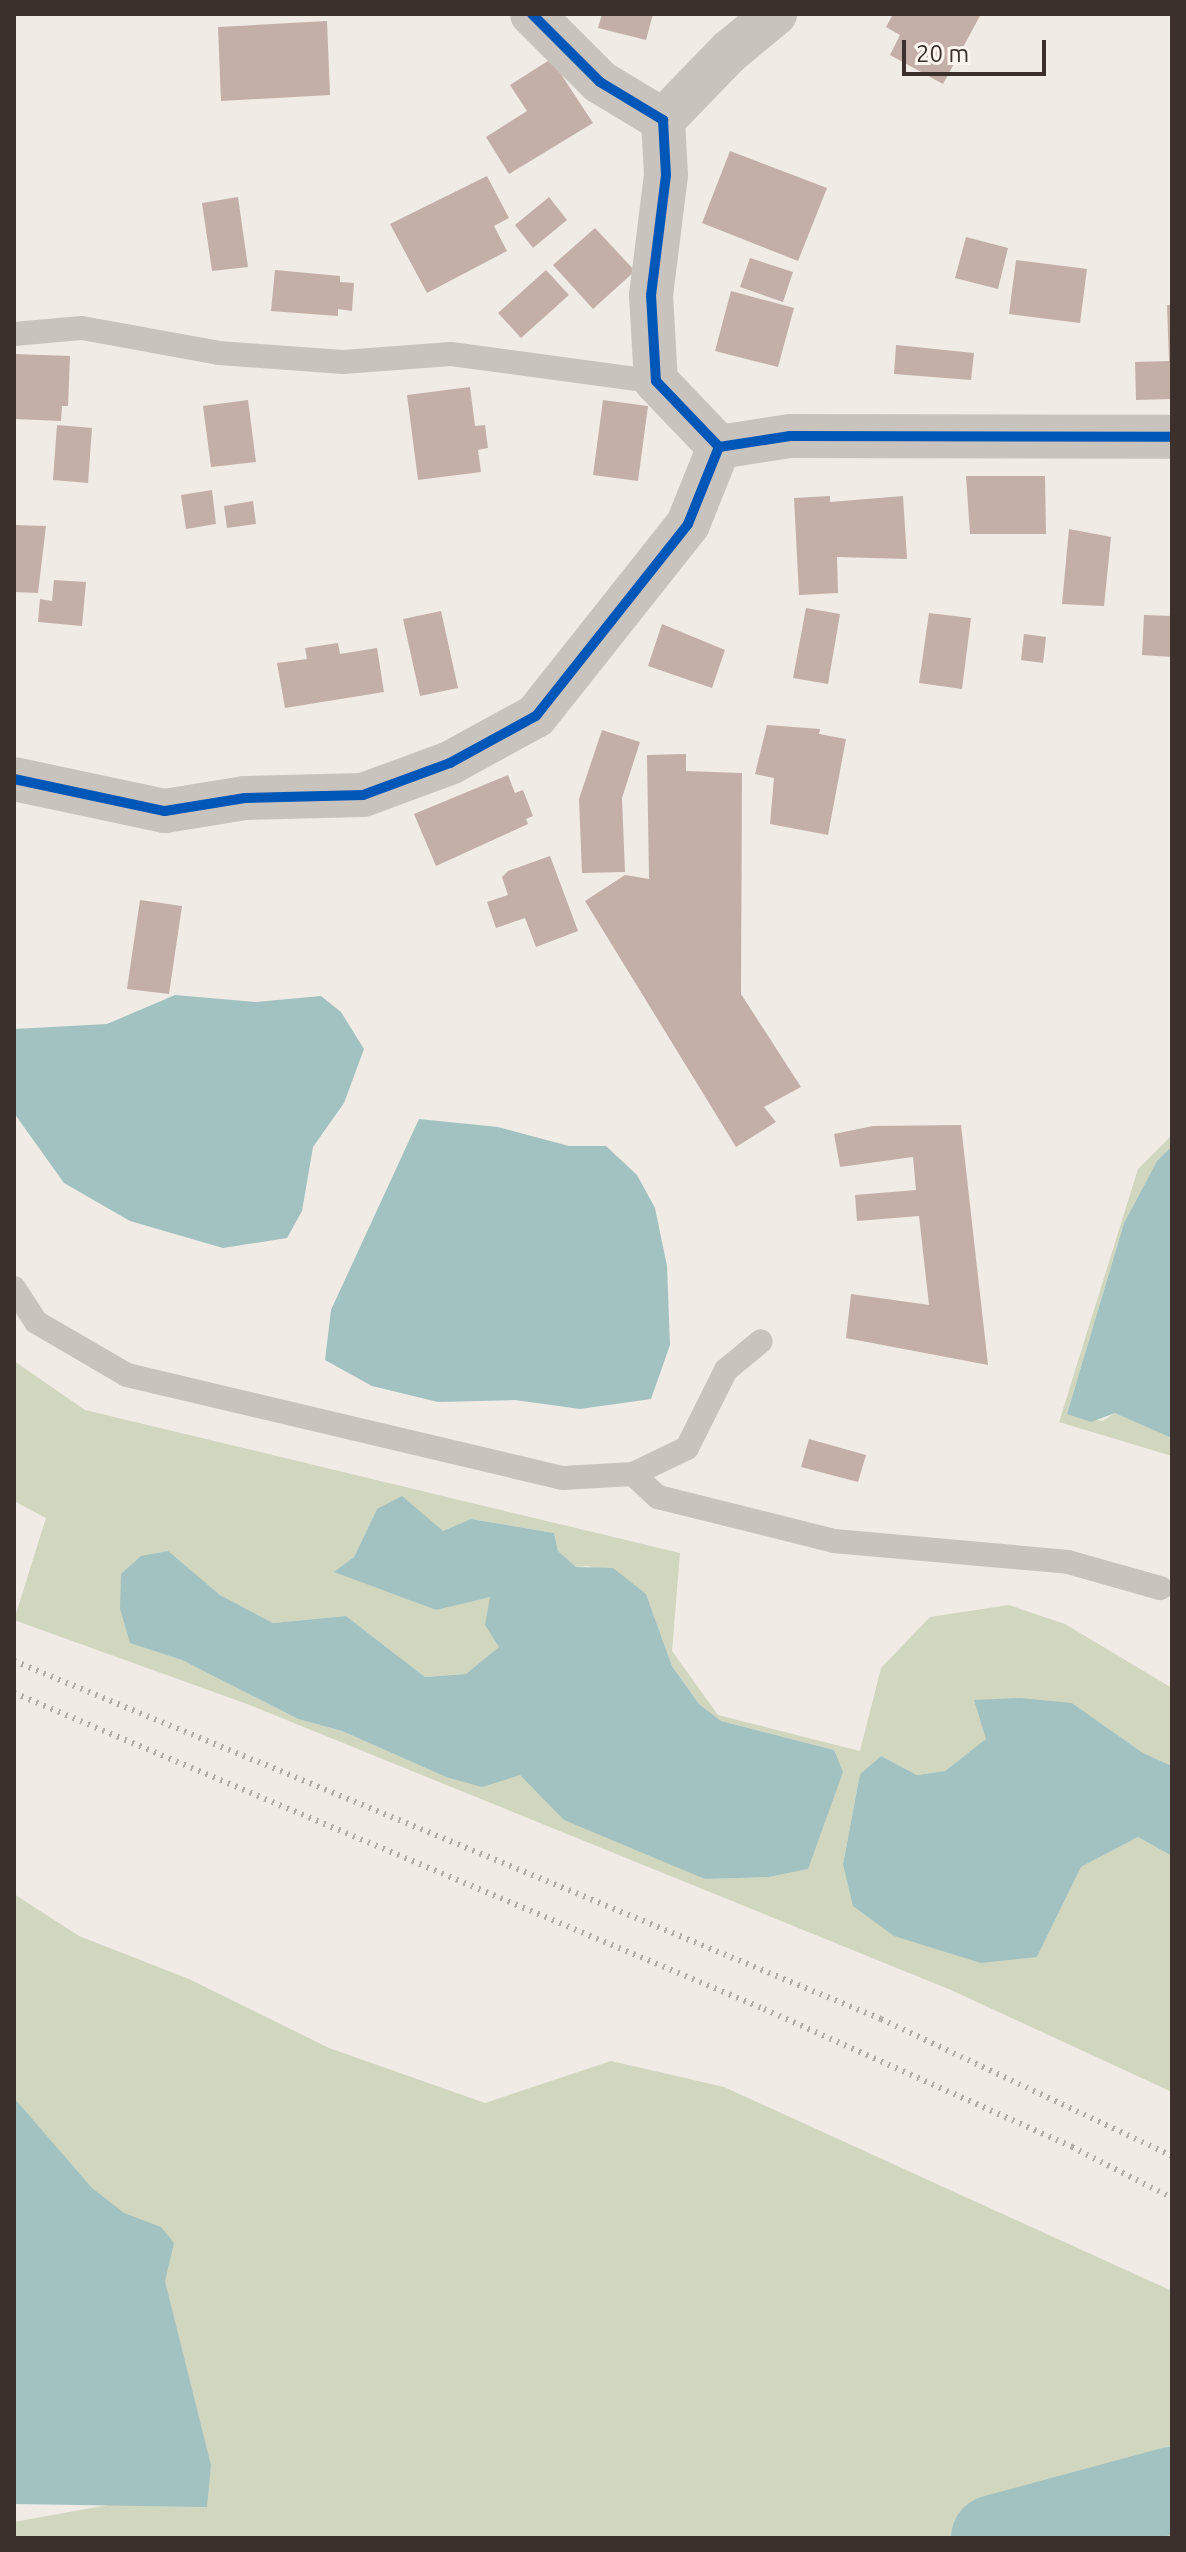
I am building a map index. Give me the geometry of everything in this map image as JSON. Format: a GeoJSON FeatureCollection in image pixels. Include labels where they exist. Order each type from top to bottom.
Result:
{"type":"FeatureCollection","features":[{"type":"Feature","properties":{"kind":"street"},"geometry":{"type":"LineString","coordinates":[[532,14],[600,82],[663,120]]}},
{"type":"Feature","properties":{"kind":"street"},"geometry":{"type":"LineString","coordinates":[[719,447],[658,382],[651,295],[666,175],[663,120],[775,14]]}},
{"type":"Feature","properties":{"kind":"street"},"geometry":{"type":"LineString","coordinates":[[719,447],[790,436],[1172,437]]}},
{"type":"Feature","properties":{"kind":"street"},"geometry":{"type":"LineString","coordinates":[[14,779],[165,811],[245,798],[363,795],[450,763],[536,716],[688,524],[719,447]]}},
{"type":"Feature","properties":{"kind":"lane"},"geometry":{"type":"LineString","coordinates":[[14,334],[82,328],[219,353],[343,362],[451,354],[658,382]]}},
{"type":"Feature","properties":{"kind":"lane"},"geometry":{"type":"LineString","coordinates":[[14,1288],[36,1322],[127,1375],[563,1478],[633,1474],[687,1448],[726,1370],[761,1341]]}},
{"type":"Feature","properties":{"kind":"lane"},"geometry":{"type":"LineString","coordinates":[[633,1474],[658,1497],[834,1541],[1068,1562],[1160,1588]]}},
{"type":"Feature","properties":{"kind":"green space"},"geometry":{"type":"Polygon","coordinates":[[[1172,1135],[1172,1146],[1157,1161],[1124,1223],[1067,1414],[1103,1421],[1115,1413],[1140,1420],[1172,1438],[1172,1456],[1059,1422],[1138,1169],[1172,1135]]]}},
{"type":"Feature","properties":{"kind":"green space"},"geometry":{"type":"Polygon","coordinates":[[[14,1361],[85,1410],[680,1553],[672,1651],[718,1715],[860,1751],[881,1668],[930,1617],[1009,1605],[1065,1624],[1172,1688],[1172,1766],[1143,1753],[1072,1703],[975,1701],[987,1739],[945,1771],[917,1775],[881,1756],[860,1774],[843,1864],[1037,1957],[1081,1867],[1138,1837],[1172,1856],[1172,2092],[951,1990],[247,1704],[14,1620],[46,1518],[14,1501],[14,1361]],[[377,1509],[354,1557],[335,1572],[436,1610],[490,1596],[500,1647],[466,1674],[425,1677],[346,1616],[273,1623],[220,1595],[167,1551],[130,1633],[131,1643],[182,1660],[298,1719],[342,1731],[446,1777],[520,1775],[705,1879],[769,1877],[807,1869],[836,1790],[834,1750],[721,1721],[699,1704],[672,1666],[646,1594],[589,1566],[576,1567],[558,1551],[554,1533],[471,1519],[443,1531],[377,1509]]]}},
{"type":"Feature","properties":{"kind":"green space"},"geometry":{"type":"Polygon","coordinates":[[[14,1894],[79,1936],[189,1979],[329,2048],[485,2103],[611,2061],[724,2087],[1172,2291],[1172,2538],[14,2538],[14,2522],[208,2487],[14,2127],[14,1894]]]}},
{"type":"Feature","properties":{"kind":"water"},"geometry":{"type":"Polygon","coordinates":[[[175,995],[256,1002],[321,996],[341,1012],[364,1049],[344,1103],[313,1147],[302,1211],[287,1238],[223,1248],[130,1221],[64,1183],[14,1113],[14,1029],[107,1024],[175,995]]]}},
{"type":"Feature","properties":{"kind":"water"},"geometry":{"type":"Polygon","coordinates":[[[419,1119],[498,1127],[569,1146],[606,1146],[637,1175],[655,1208],[667,1266],[670,1345],[651,1399],[580,1409],[515,1400],[438,1402],[372,1386],[325,1360],[331,1310],[419,1119]]]}},
{"type":"Feature","properties":{"kind":"water"},"geometry":{"type":"Polygon","coordinates":[[[1172,1146],[1172,1438],[1115,1413],[1091,1422],[1067,1414],[1124,1223],[1157,1161],[1172,1146]]]}},
{"type":"Feature","properties":{"kind":"water"},"geometry":{"type":"Polygon","coordinates":[[[402,1496],[443,1531],[471,1519],[554,1533],[558,1551],[576,1567],[613,1568],[646,1594],[672,1666],[699,1704],[721,1721],[834,1750],[843,1772],[808,1869],[769,1877],[705,1879],[564,1820],[520,1775],[482,1787],[446,1777],[342,1731],[298,1719],[182,1660],[130,1643],[120,1609],[121,1574],[141,1556],[168,1551],[220,1595],[273,1623],[346,1616],[425,1677],[466,1674],[499,1647],[485,1625],[490,1597],[436,1610],[334,1572],[354,1557],[377,1509],[402,1496]]]}},
{"type":"Feature","properties":{"kind":"water"},"geometry":{"type":"Polygon","coordinates":[[[1020,1698],[1072,1703],[1143,1753],[1172,1766],[1172,1856],[1138,1837],[1081,1867],[1037,1957],[981,1963],[894,1936],[853,1906],[843,1864],[860,1774],[881,1756],[917,1775],[945,1771],[986,1739],[974,1700],[1020,1698]]]}},
{"type":"Feature","properties":{"kind":"water"},"geometry":{"type":"Polygon","coordinates":[[[14,2098],[92,2188],[124,2213],[161,2227],[174,2243],[165,2281],[211,2465],[207,2507],[14,2504],[14,2098]]]}},
{"type":"Feature","properties":{"kind":"building"},"geometry":{"type":"Polygon","coordinates":[[[602,14],[653,14],[646,40],[598,28],[602,14]]]}},
{"type":"Feature","properties":{"kind":"building"},"geometry":{"type":"Polygon","coordinates":[[[893,14],[981,14],[943,84],[890,55],[900,35],[886,27],[893,14]]]}},
{"type":"Feature","properties":{"kind":"building"},"geometry":{"type":"Polygon","coordinates":[[[327,21],[330,95],[221,101],[218,27],[327,21]]]}},
{"type":"Feature","properties":{"kind":"building"},"geometry":{"type":"Polygon","coordinates":[[[551,59],[593,123],[509,174],[486,137],[527,111],[510,85],[551,59]]]}},
{"type":"Feature","properties":{"kind":"building"},"geometry":{"type":"Polygon","coordinates":[[[730,151],[827,188],[798,261],[702,223],[730,151]]]}},
{"type":"Feature","properties":{"kind":"building"},"geometry":{"type":"Polygon","coordinates":[[[487,176],[509,218],[494,226],[507,251],[427,293],[390,224],[487,176]]]}},
{"type":"Feature","properties":{"kind":"building"},"geometry":{"type":"Polygon","coordinates":[[[238,197],[248,267],[212,271],[202,203],[238,197]]]}},
{"type":"Feature","properties":{"kind":"building"},"geometry":{"type":"Polygon","coordinates":[[[549,197],[567,220],[533,248],[515,225],[549,197]]]}},
{"type":"Feature","properties":{"kind":"building"},"geometry":{"type":"Polygon","coordinates":[[[595,228],[635,271],[593,309],[553,265],[595,228]]]}},
{"type":"Feature","properties":{"kind":"building"},"geometry":{"type":"Polygon","coordinates":[[[966,237],[1008,248],[998,289],[955,278],[966,237]]]}},
{"type":"Feature","properties":{"kind":"building"},"geometry":{"type":"Polygon","coordinates":[[[750,258],[793,272],[783,302],[740,287],[750,258]]]}},
{"type":"Feature","properties":{"kind":"building"},"geometry":{"type":"Polygon","coordinates":[[[1016,260],[1087,269],[1080,323],[1009,314],[1016,260]]]}},
{"type":"Feature","properties":{"kind":"building"},"geometry":{"type":"Polygon","coordinates":[[[275,270],[340,276],[340,282],[354,283],[352,311],[338,309],[338,316],[271,311],[275,270]]]}},
{"type":"Feature","properties":{"kind":"building"},"geometry":{"type":"Polygon","coordinates":[[[546,270],[569,295],[521,338],[498,313],[546,270]]]}},
{"type":"Feature","properties":{"kind":"building"},"geometry":{"type":"Polygon","coordinates":[[[731,291],[794,308],[778,367],[715,351],[731,291]]]}},
{"type":"Feature","properties":{"kind":"building"},"geometry":{"type":"Polygon","coordinates":[[[1167,305],[1172,305],[1172,399],[1136,400],[1135,362],[1169,361],[1167,305]]]}},
{"type":"Feature","properties":{"kind":"building"},"geometry":{"type":"Polygon","coordinates":[[[896,345],[974,353],[971,380],[894,374],[896,345]]]}},
{"type":"Feature","properties":{"kind":"building"},"geometry":{"type":"Polygon","coordinates":[[[14,354],[70,356],[68,406],[62,406],[61,421],[14,419],[14,354]]]}},
{"type":"Feature","properties":{"kind":"building"},"geometry":{"type":"Polygon","coordinates":[[[470,387],[475,426],[485,425],[488,448],[478,450],[481,472],[418,480],[407,395],[470,387]]]}},
{"type":"Feature","properties":{"kind":"building"},"geometry":{"type":"Polygon","coordinates":[[[248,400],[256,462],[211,467],[203,406],[248,400]]]}},
{"type":"Feature","properties":{"kind":"building"},"geometry":{"type":"Polygon","coordinates":[[[603,400],[648,406],[638,481],[593,475],[603,400]]]}},
{"type":"Feature","properties":{"kind":"building"},"geometry":{"type":"Polygon","coordinates":[[[57,425],[92,428],[88,483],[53,480],[57,425]]]}},
{"type":"Feature","properties":{"kind":"building"},"geometry":{"type":"Polygon","coordinates":[[[966,476],[1045,476],[1046,534],[970,534],[966,476]]]}},
{"type":"Feature","properties":{"kind":"building"},"geometry":{"type":"Polygon","coordinates":[[[212,490],[216,524],[186,529],[181,495],[212,490]]]}},
{"type":"Feature","properties":{"kind":"building"},"geometry":{"type":"Polygon","coordinates":[[[830,496],[830,502],[903,496],[907,559],[837,557],[838,593],[799,595],[794,498],[830,496]]]}},
{"type":"Feature","properties":{"kind":"building"},"geometry":{"type":"Polygon","coordinates":[[[253,501],[256,524],[227,528],[224,506],[253,501]]]}},
{"type":"Feature","properties":{"kind":"building"},"geometry":{"type":"Polygon","coordinates":[[[14,525],[46,526],[38,593],[14,592],[14,525]]]}},
{"type":"Feature","properties":{"kind":"building"},"geometry":{"type":"Polygon","coordinates":[[[1069,529],[1111,537],[1104,606],[1062,604],[1069,529]]]}},
{"type":"Feature","properties":{"kind":"building"},"geometry":{"type":"Polygon","coordinates":[[[54,580],[86,582],[82,626],[38,622],[40,599],[52,601],[54,580]]]}},
{"type":"Feature","properties":{"kind":"building"},"geometry":{"type":"Polygon","coordinates":[[[806,608],[840,614],[828,684],[793,678],[806,608]]]}},
{"type":"Feature","properties":{"kind":"building"},"geometry":{"type":"Polygon","coordinates":[[[441,611],[458,688],[420,696],[403,619],[441,611]]]}},
{"type":"Feature","properties":{"kind":"building"},"geometry":{"type":"Polygon","coordinates":[[[929,613],[971,618],[962,689],[919,683],[929,613]]]}},
{"type":"Feature","properties":{"kind":"building"},"geometry":{"type":"Polygon","coordinates":[[[1144,615],[1172,616],[1172,657],[1142,655],[1144,615]]]}},
{"type":"Feature","properties":{"kind":"building"},"geometry":{"type":"Polygon","coordinates":[[[662,624],[725,650],[712,688],[648,666],[662,624]]]}},
{"type":"Feature","properties":{"kind":"building"},"geometry":{"type":"Polygon","coordinates":[[[1024,634],[1046,637],[1043,663],[1021,660],[1024,634]]]}},
{"type":"Feature","properties":{"kind":"building"},"geometry":{"type":"Polygon","coordinates":[[[338,643],[340,654],[377,648],[384,692],[285,708],[277,663],[307,659],[305,648],[338,643]]]}},
{"type":"Feature","properties":{"kind":"building"},"geometry":{"type":"Polygon","coordinates":[[[767,725],[820,729],[819,734],[846,739],[828,835],[770,824],[774,778],[755,774],[767,725]]]}},
{"type":"Feature","properties":{"kind":"building"},"geometry":{"type":"Polygon","coordinates":[[[602,730],[640,742],[622,798],[625,872],[582,873],[579,799],[602,730]]]}},
{"type":"Feature","properties":{"kind":"building"},"geometry":{"type":"Polygon","coordinates":[[[686,754],[686,771],[742,773],[741,994],[801,1087],[764,1107],[776,1122],[736,1147],[585,901],[625,875],[649,879],[647,755],[686,754]]]}},
{"type":"Feature","properties":{"kind":"building"},"geometry":{"type":"Polygon","coordinates":[[[508,775],[515,793],[523,790],[533,816],[526,819],[528,824],[436,866],[414,814],[508,775]]]}},
{"type":"Feature","properties":{"kind":"building"},"geometry":{"type":"Polygon","coordinates":[[[550,856],[578,931],[536,947],[525,918],[496,928],[487,902],[508,895],[502,877],[508,871],[550,856]]]}},
{"type":"Feature","properties":{"kind":"building"},"geometry":{"type":"Polygon","coordinates":[[[140,900],[182,906],[169,994],[127,989],[140,900]]]}},
{"type":"Feature","properties":{"kind":"building"},"geometry":{"type":"Polygon","coordinates":[[[961,1125],[988,1365],[846,1338],[851,1294],[929,1305],[919,1216],[857,1221],[855,1195],[916,1190],[913,1157],[840,1167],[834,1134],[873,1126],[961,1125]]]}},
{"type":"Feature","properties":{"kind":"building"},"geometry":{"type":"Polygon","coordinates":[[[809,1439],[866,1455],[858,1482],[801,1467],[809,1439]]]}},
{"type":"Feature","properties":{"kind":"waterway"},"geometry":{"type":"LineString","coordinates":[[994,2538],[1172,2490]]}},
{"type":"Feature","properties":{"kind":"railway"},"geometry":{"type":"LineString","coordinates":[[14,1661],[881,2019],[1172,2156]]}},
{"type":"Feature","properties":{"kind":"railway"},"geometry":{"type":"LineString","coordinates":[[14,1693],[764,2009],[1072,2147],[1172,2198]]}},
{"type":"Feature","properties":{"kind":"cycle path"},"geometry":{"type":"LineString","coordinates":[[532,14],[600,82],[663,120],[666,175],[651,295],[656,381],[719,447]]}},
{"type":"Feature","properties":{"kind":"cycle path"},"geometry":{"type":"LineString","coordinates":[[14,779],[165,811],[245,798],[363,795],[450,763],[536,716],[688,524],[719,447],[790,436],[1172,437]]}}]}
